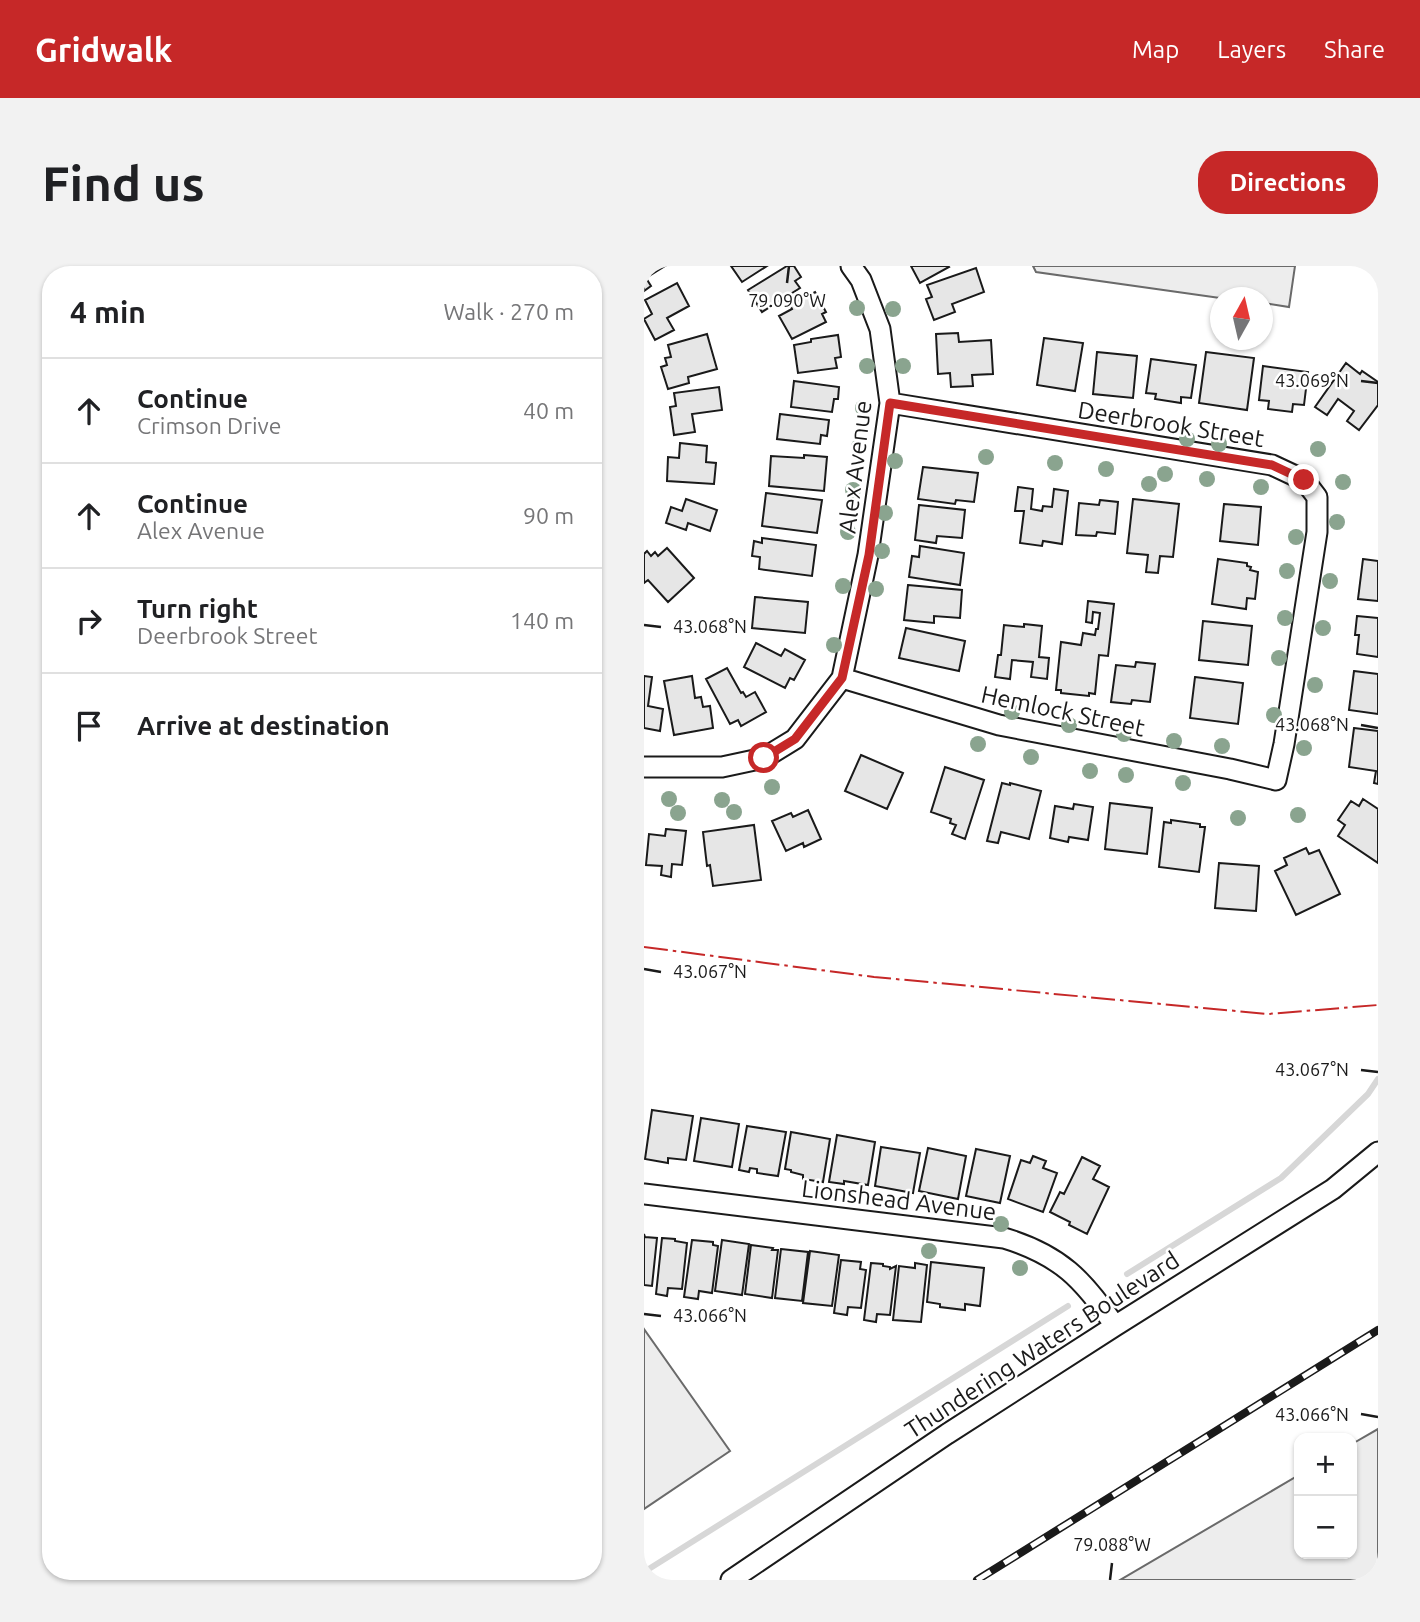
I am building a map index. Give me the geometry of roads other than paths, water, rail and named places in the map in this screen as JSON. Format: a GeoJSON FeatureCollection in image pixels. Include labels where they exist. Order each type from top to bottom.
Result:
{"type":"FeatureCollection","features":[{"type":"Feature","properties":{"kind":"street","name":"Alex Avenue"},"geometry":{"type":"LineString","coordinates":[[842,678],[869,555],[890,403],[880,329],[861,280],[851,266]]}},
{"type":"Feature","properties":{"kind":"street","name":"Deerbrook Street"},"geometry":{"type":"LineString","coordinates":[[890,403],[1272,465],[1304,480],[1317,498],[1317,532],[1276,780]]}},
{"type":"Feature","properties":{"kind":"street"},"geometry":{"type":"LineString","coordinates":[[644,767],[722,767],[764,758],[795,739],[842,678]]}},
{"type":"Feature","properties":{"kind":"street","name":"Hemlock Street"},"geometry":{"type":"LineString","coordinates":[[842,678],[999,725],[1276,780]]}},
{"type":"Feature","properties":{"kind":"street","name":"Thundering Waters Boulevard"},"geometry":{"type":"LineString","coordinates":[[731,1580],[947,1434],[1333,1189],[1378,1152]]}},
{"type":"Feature","properties":{"kind":"street","name":"Lionshead Avenue"},"geometry":{"type":"LineString","coordinates":[[644,1194],[1004,1238],[1037,1249],[1068,1269],[1096,1298],[1115,1325]]}},
{"type":"Feature","properties":{"kind":"waterway"},"geometry":{"type":"LineString","coordinates":[[1127,1274],[1281,1178],[1368,1094],[1378,1079]]}},
{"type":"Feature","properties":{"kind":"waterway"},"geometry":{"type":"LineString","coordinates":[[644,1572],[1068,1306]]}},
{"type":"Feature","properties":{"kind":"railway"},"geometry":{"type":"LineString","coordinates":[[977,1580],[1378,1330]]}}]}
